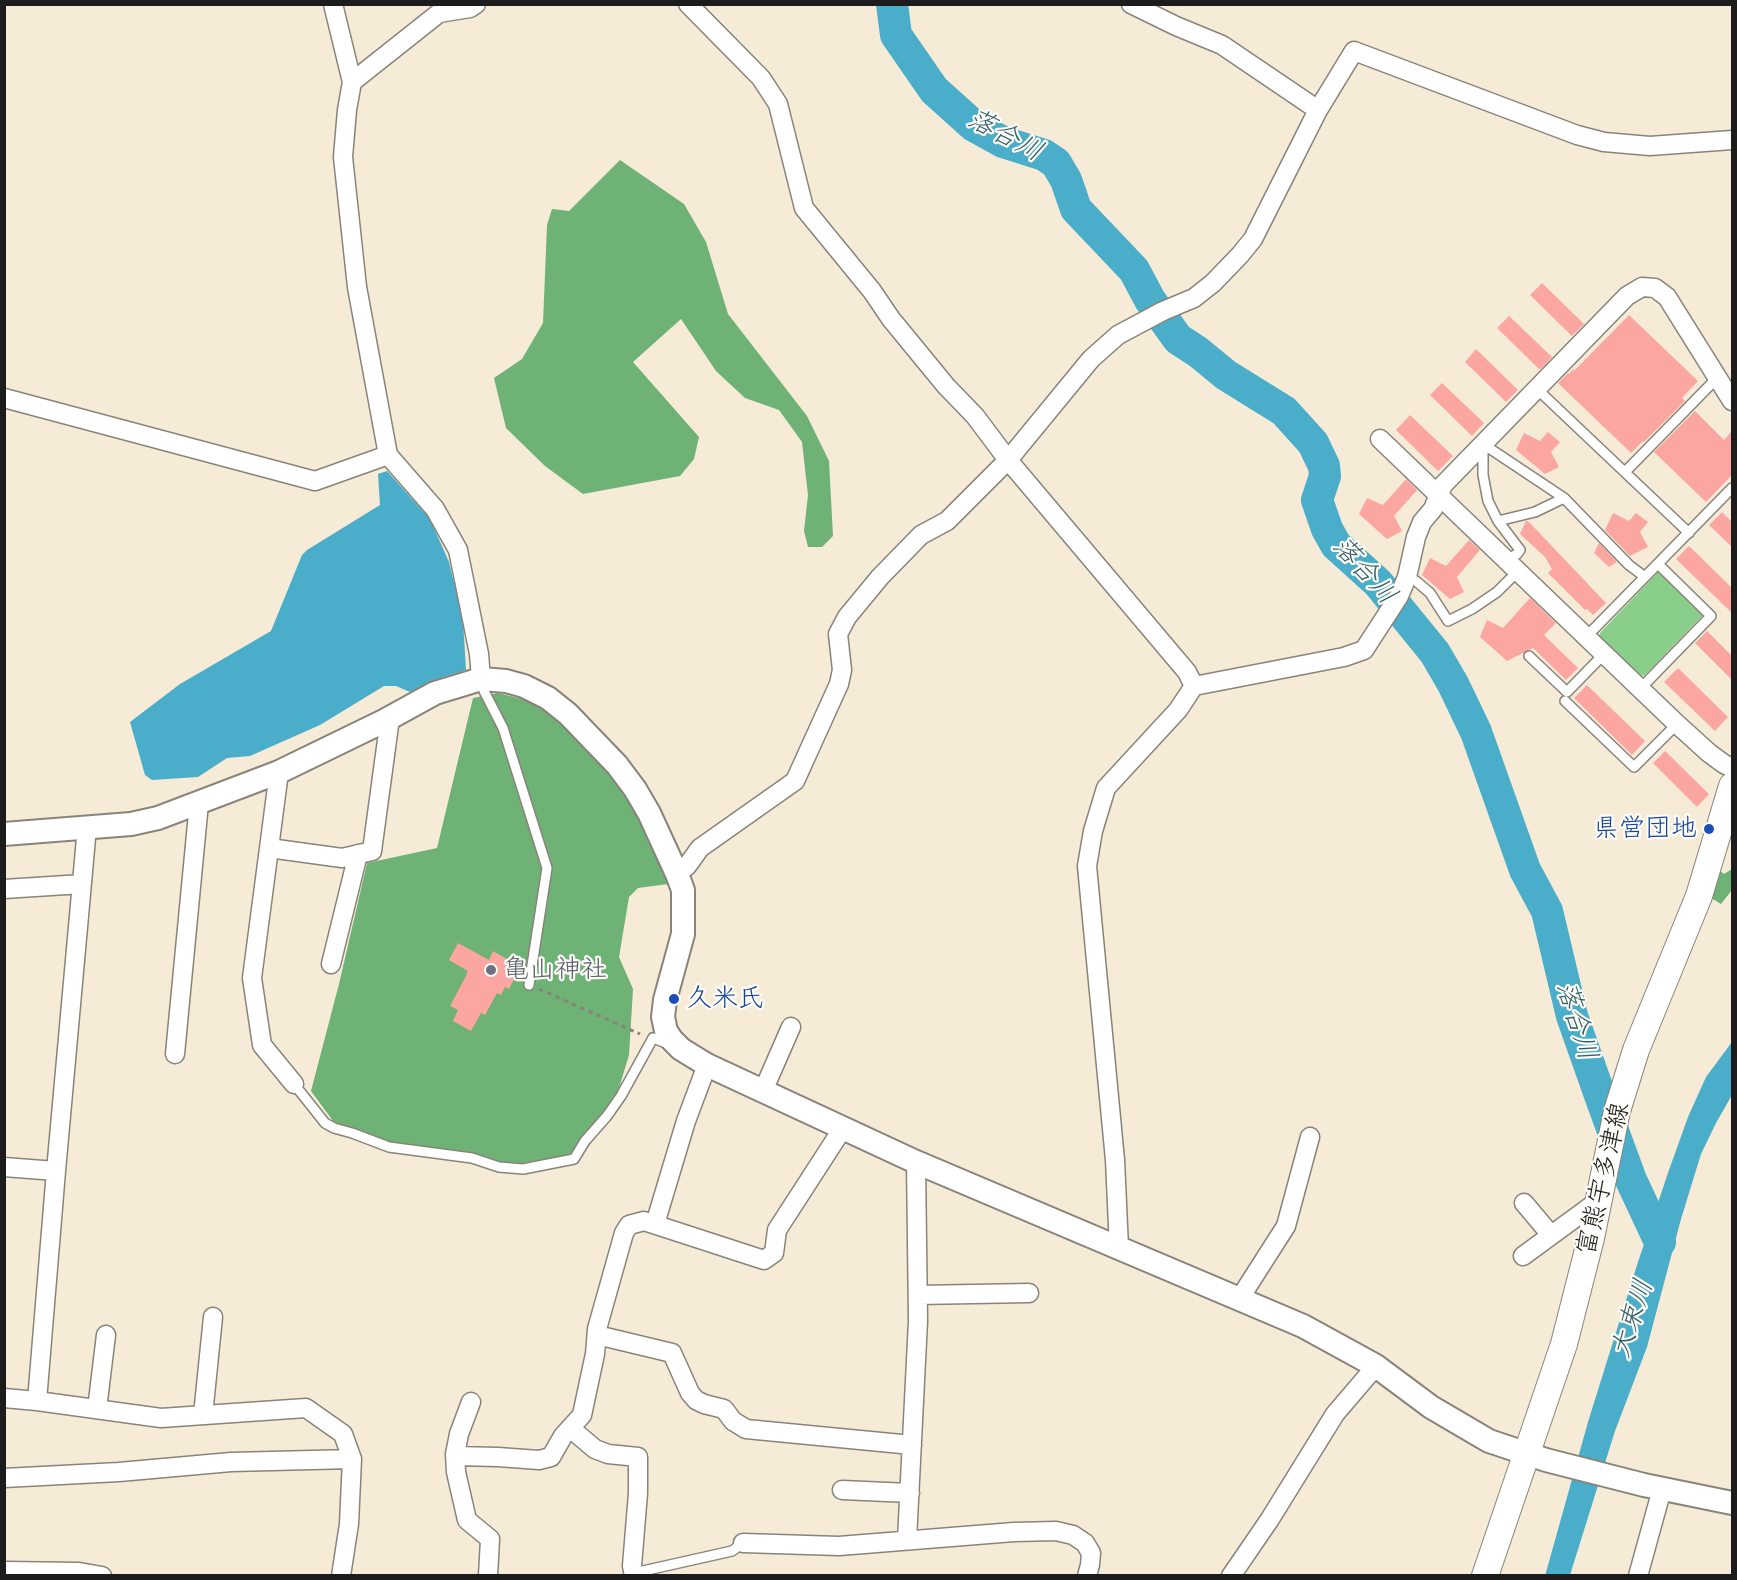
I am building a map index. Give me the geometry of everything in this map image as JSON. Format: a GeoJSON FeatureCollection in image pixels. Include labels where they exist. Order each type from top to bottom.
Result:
{"type":"FeatureCollection","features":[{"type":"Feature","properties":{"kind":"main road","name":"富熊宇多津線"},"geometry":{"type":"LineString","coordinates":[[1485,1575],[1536,1457],[1579,1288],[1617,1111],[1636,1050],[1699,896],[1732,786]]}},
{"type":"Feature","properties":{"kind":"street"},"geometry":{"type":"LineString","coordinates":[[333,4],[352,82],[343,157],[357,287],[388,455],[435,509],[458,550],[479,654],[481,679]]}},
{"type":"Feature","properties":{"kind":"street"},"geometry":{"type":"LineString","coordinates":[[352,82],[439,13],[470,8],[476,4]]}},
{"type":"Feature","properties":{"kind":"street"},"geometry":{"type":"LineString","coordinates":[[688,4],[761,78],[778,104],[804,208],[946,386],[975,416],[1008,460],[1187,672],[1194,686]]}},
{"type":"Feature","properties":{"kind":"street"},"geometry":{"type":"LineString","coordinates":[[1131,4],[1222,45],[1318,110]]}},
{"type":"Feature","properties":{"kind":"street"},"geometry":{"type":"LineString","coordinates":[[677,874],[687,866],[700,848],[795,781],[839,684],[842,670],[838,634],[846,617],[880,577],[921,535],[947,521],[1008,460],[1091,359],[1118,335],[1194,298],[1213,283],[1240,255],[1252,239],[1318,110],[1354,51],[1577,135],[1604,142],[1650,146],[1732,140]]}},
{"type":"Feature","properties":{"kind":"street"},"geometry":{"type":"LineString","coordinates":[[1119,1248],[1115,1160],[1087,866],[1093,831],[1106,788],[1178,710],[1194,686],[1344,657],[1364,650],[1394,603],[1407,577],[1416,537],[1422,522],[1434,508],[1443,485],[1627,296],[1642,287],[1654,288],[1667,297],[1732,401]]}},
{"type":"Feature","properties":{"kind":"street"},"geometry":{"type":"LineString","coordinates":[[4,398],[315,481],[388,455]]}},
{"type":"Feature","properties":{"kind":"street"},"geometry":{"type":"LineString","coordinates":[[1380,440],[1677,724],[1709,753],[1732,768]]}},
{"type":"Feature","properties":{"kind":"street"},"geometry":{"type":"LineString","coordinates":[[4,834],[140,822],[158,818],[279,772],[390,718],[435,693],[481,679],[506,681],[524,686],[548,698],[568,714],[617,765],[649,813],[677,874],[683,890],[683,934],[665,1000],[663,1017],[666,1031],[681,1049],[707,1065],[916,1162],[1303,1326],[1376,1366],[1431,1407],[1489,1441],[1536,1457],[1653,1487],[1732,1503]]}},
{"type":"Feature","properties":{"kind":"street"},"geometry":{"type":"LineString","coordinates":[[269,848],[342,858],[372,851],[390,718]]}},
{"type":"Feature","properties":{"kind":"street"},"geometry":{"type":"LineString","coordinates":[[279,772],[252,978],[262,1045],[294,1084]]}},
{"type":"Feature","properties":{"kind":"street"},"geometry":{"type":"LineString","coordinates":[[175,1054],[199,803]]}},
{"type":"Feature","properties":{"kind":"street"},"geometry":{"type":"LineString","coordinates":[[37,1401],[87,827]]}},
{"type":"Feature","properties":{"kind":"street"},"geometry":{"type":"LineString","coordinates":[[331,964],[358,854]]}},
{"type":"Feature","properties":{"kind":"street"},"geometry":{"type":"LineString","coordinates":[[4,889],[82,884]]}},
{"type":"Feature","properties":{"kind":"street"},"geometry":{"type":"LineString","coordinates":[[763,1090],[791,1027]]}},
{"type":"Feature","properties":{"kind":"street"},"geometry":{"type":"LineString","coordinates":[[655,1224],[674,1156],[707,1065]]}},
{"type":"Feature","properties":{"kind":"street"},"geometry":{"type":"LineString","coordinates":[[455,1456],[539,1460],[551,1457],[563,1436],[582,1415],[597,1335],[624,1233],[629,1225],[644,1221],[764,1260],[774,1253],[777,1230],[843,1128]]}},
{"type":"Feature","properties":{"kind":"street"},"geometry":{"type":"LineString","coordinates":[[1240,1298],[1286,1226],[1310,1137]]}},
{"type":"Feature","properties":{"kind":"street"},"geometry":{"type":"LineString","coordinates":[[907,1540],[918,1321],[916,1162]]}},
{"type":"Feature","properties":{"kind":"street"},"geometry":{"type":"LineString","coordinates":[[4,1167],[56,1171]]}},
{"type":"Feature","properties":{"kind":"street"},"geometry":{"type":"LineString","coordinates":[[1522,1256],[1598,1202]]}},
{"type":"Feature","properties":{"kind":"street"},"geometry":{"type":"LineString","coordinates":[[1524,1203],[1551,1235]]}},
{"type":"Feature","properties":{"kind":"street"},"geometry":{"type":"LineString","coordinates":[[918,1295],[1029,1293]]}},
{"type":"Feature","properties":{"kind":"street"},"geometry":{"type":"LineString","coordinates":[[203,1415],[213,1317]]}},
{"type":"Feature","properties":{"kind":"street"},"geometry":{"type":"LineString","coordinates":[[97,1409],[106,1335]]}},
{"type":"Feature","properties":{"kind":"street"},"geometry":{"type":"LineString","coordinates":[[597,1335],[672,1353],[690,1393],[696,1400],[724,1409],[733,1421],[746,1429],[912,1445]]}},
{"type":"Feature","properties":{"kind":"street"},"geometry":{"type":"LineString","coordinates":[[1231,1575],[1270,1519],[1335,1414],[1376,1366]]}},
{"type":"Feature","properties":{"kind":"street"},"geometry":{"type":"LineString","coordinates":[[5,1399],[37,1401],[161,1418],[306,1408],[343,1434],[352,1459],[349,1524],[340,1575]]}},
{"type":"Feature","properties":{"kind":"street"},"geometry":{"type":"LineString","coordinates":[[471,1402],[459,1434],[455,1456],[456,1472],[467,1520],[490,1539],[488,1575]]}},
{"type":"Feature","properties":{"kind":"street"},"geometry":{"type":"LineString","coordinates":[[570,1428],[595,1449],[608,1454],[638,1457],[638,1493],[632,1566],[634,1574]]}},
{"type":"Feature","properties":{"kind":"street"},"geometry":{"type":"LineString","coordinates":[[4,1478],[119,1472],[231,1462],[352,1459]]}},
{"type":"Feature","properties":{"kind":"street"},"geometry":{"type":"LineString","coordinates":[[1638,1575],[1653,1487]]}},
{"type":"Feature","properties":{"kind":"street"},"geometry":{"type":"LineString","coordinates":[[842,1490],[909,1492]]}},
{"type":"Feature","properties":{"kind":"street"},"geometry":{"type":"LineString","coordinates":[[743,1543],[839,1546],[1014,1532],[1056,1531],[1073,1535],[1085,1544],[1091,1553],[1087,1575]]}},
{"type":"Feature","properties":{"kind":"street"},"geometry":{"type":"LineString","coordinates":[[4,1571],[79,1572],[102,1575]]}},
{"type":"Feature","properties":{"kind":"lane"},"geometry":{"type":"LineString","coordinates":[[1625,472],[1717,378]]}},
{"type":"Feature","properties":{"kind":"lane"},"geometry":{"type":"LineString","coordinates":[[1537,388],[1689,532]]}},
{"type":"Feature","properties":{"kind":"lane"},"geometry":{"type":"LineString","coordinates":[[1483,444],[1563,498],[1629,565],[1645,577]]}},
{"type":"Feature","properties":{"kind":"lane"},"geometry":{"type":"LineString","coordinates":[[1407,577],[1430,593],[1448,621],[1472,609],[1497,592],[1512,566],[1520,550],[1498,521],[1488,501],[1483,475],[1483,444]]}},
{"type":"Feature","properties":{"kind":"lane"},"geometry":{"type":"LineString","coordinates":[[1586,637],[1732,488]]}},
{"type":"Feature","properties":{"kind":"lane"},"geometry":{"type":"LineString","coordinates":[[1498,521],[1535,512],[1563,498]]}},
{"type":"Feature","properties":{"kind":"lane"},"geometry":{"type":"LineString","coordinates":[[1640,689],[1712,616],[1658,564]]}},
{"type":"Feature","properties":{"kind":"lane"},"geometry":{"type":"LineString","coordinates":[[1529,656],[1567,692],[1604,654]]}},
{"type":"Feature","properties":{"kind":"lane"},"geometry":{"type":"LineString","coordinates":[[481,679],[484,691],[503,728],[547,867],[529,985]]}},
{"type":"Feature","properties":{"kind":"lane"},"geometry":{"type":"LineString","coordinates":[[1565,701],[1634,767],[1677,724]]}},
{"type":"Feature","properties":{"kind":"lane"},"geometry":{"type":"LineString","coordinates":[[294,1084],[325,1123],[334,1128],[352,1132],[389,1147],[472,1158],[499,1167],[524,1169],[574,1159],[585,1141],[621,1096],[652,1038],[681,1049]]}},
{"type":"Feature","properties":{"kind":"lane"},"geometry":{"type":"LineString","coordinates":[[634,1574],[732,1551],[743,1543]]}},
{"type":"Feature","properties":{"kind":"path"},"geometry":{"type":"LineString","coordinates":[[529,985],[647,1037]]}},
{"type":"Feature","properties":{"kind":"green space"},"geometry":{"type":"Polygon","coordinates":[[[620,160],[684,204],[706,242],[728,314],[807,416],[829,461],[833,536],[822,547],[808,547],[804,531],[808,495],[802,442],[779,410],[745,398],[716,371],[681,319],[633,362],[699,437],[694,459],[680,476],[583,494],[545,466],[506,428],[494,378],[522,359],[543,323],[547,225],[552,209],[569,211],[620,160]]]}},
{"type":"Feature","properties":{"kind":"green space"},"geometry":{"type":"Polygon","coordinates":[[[1659,571],[1704,614],[1645,675],[1640,676],[1599,637],[1600,633],[1659,571]]]}},
{"type":"Feature","properties":{"kind":"green space"},"geometry":{"type":"Polygon","coordinates":[[[498,693],[539,703],[569,727],[604,767],[626,797],[647,834],[665,872],[668,884],[638,888],[629,897],[619,957],[633,989],[629,1055],[609,1121],[575,1155],[529,1166],[479,1164],[389,1142],[336,1125],[311,1091],[367,863],[437,848],[473,698],[498,693]]]}},
{"type":"Feature","properties":{"kind":"green space"},"geometry":{"type":"Polygon","coordinates":[[[1718,869],[1724,874],[1732,869],[1732,890],[1721,904],[1708,896],[1718,869]]]}},
{"type":"Feature","properties":{"kind":"water"},"geometry":{"type":"Polygon","coordinates":[[[387,471],[430,519],[449,562],[463,620],[466,670],[437,679],[410,692],[396,686],[384,686],[320,725],[250,756],[227,758],[198,777],[152,780],[145,775],[130,722],[180,684],[271,631],[302,555],[380,505],[378,474],[387,471]]]}},
{"type":"Feature","properties":{"kind":"water","name":"大束川"},"geometry":{"type":"Polygon","coordinates":[[[1732,1042],[1732,1095],[1701,1154],[1647,1347],[1615,1431],[1570,1575],[1545,1576],[1588,1422],[1669,1170],[1688,1117],[1706,1077],[1732,1042]]]}},
{"type":"Feature","properties":{"kind":"building"},"geometry":{"type":"Polygon","coordinates":[[[1542,283],[1584,324],[1572,336],[1530,295],[1542,283]]]}},
{"type":"Feature","properties":{"kind":"building"},"geometry":{"type":"Polygon","coordinates":[[[1629,315],[1698,381],[1682,398],[1685,401],[1631,453],[1558,383],[1573,369],[1574,371],[1629,315]]]}},
{"type":"Feature","properties":{"kind":"building"},"geometry":{"type":"Polygon","coordinates":[[[1509,316],[1552,357],[1542,368],[1539,369],[1497,328],[1509,316]]]}},
{"type":"Feature","properties":{"kind":"building"},"geometry":{"type":"Polygon","coordinates":[[[1476,349],[1518,390],[1506,402],[1465,362],[1476,349]]]}},
{"type":"Feature","properties":{"kind":"building"},"geometry":{"type":"Polygon","coordinates":[[[1442,383],[1484,423],[1472,436],[1430,395],[1442,383]]]}},
{"type":"Feature","properties":{"kind":"building"},"geometry":{"type":"Polygon","coordinates":[[[1695,411],[1724,440],[1732,431],[1732,475],[1706,502],[1654,452],[1695,411]]]}},
{"type":"Feature","properties":{"kind":"building"},"geometry":{"type":"Polygon","coordinates":[[[1410,415],[1453,456],[1438,471],[1396,430],[1410,415]]]}},
{"type":"Feature","properties":{"kind":"building"},"geometry":{"type":"Polygon","coordinates":[[[1548,432],[1560,442],[1551,452],[1559,467],[1545,474],[1516,450],[1524,433],[1540,441],[1548,432]]]}},
{"type":"Feature","properties":{"kind":"building"},"geometry":{"type":"Polygon","coordinates":[[[1406,479],[1417,490],[1394,516],[1402,531],[1387,539],[1359,514],[1367,498],[1383,505],[1406,479]]]}},
{"type":"Feature","properties":{"kind":"building"},"geometry":{"type":"Polygon","coordinates":[[[1722,512],[1732,522],[1732,547],[1709,525],[1722,512]]]}},
{"type":"Feature","properties":{"kind":"building"},"geometry":{"type":"Polygon","coordinates":[[[1613,513],[1629,521],[1636,513],[1648,522],[1640,532],[1648,547],[1630,556],[1605,530],[1613,513]]]}},
{"type":"Feature","properties":{"kind":"building"},"geometry":{"type":"Polygon","coordinates":[[[1526,521],[1606,603],[1593,615],[1587,609],[1585,610],[1548,573],[1552,569],[1545,557],[1520,534],[1526,521]]]}},
{"type":"Feature","properties":{"kind":"building"},"geometry":{"type":"Polygon","coordinates":[[[1469,540],[1480,550],[1457,577],[1464,592],[1450,599],[1422,575],[1430,558],[1446,566],[1469,540]]]}},
{"type":"Feature","properties":{"kind":"building"},"geometry":{"type":"Polygon","coordinates":[[[1599,543],[1617,562],[1609,567],[1594,553],[1599,543]]]}},
{"type":"Feature","properties":{"kind":"building"},"geometry":{"type":"Polygon","coordinates":[[[1689,546],[1732,588],[1732,613],[1676,559],[1689,546]]]}},
{"type":"Feature","properties":{"kind":"building"},"geometry":{"type":"Polygon","coordinates":[[[1530,598],[1556,623],[1544,635],[1578,668],[1566,680],[1533,648],[1507,661],[1480,637],[1487,620],[1503,628],[1530,598]]]}},
{"type":"Feature","properties":{"kind":"building"},"geometry":{"type":"Polygon","coordinates":[[[1707,631],[1732,656],[1732,680],[1695,643],[1707,631]]]}},
{"type":"Feature","properties":{"kind":"building"},"geometry":{"type":"Polygon","coordinates":[[[1678,668],[1728,717],[1715,731],[1664,682],[1678,668]]]}},
{"type":"Feature","properties":{"kind":"building"},"geometry":{"type":"Polygon","coordinates":[[[1587,685],[1645,741],[1632,755],[1574,698],[1587,685]]]}},
{"type":"Feature","properties":{"kind":"building"},"geometry":{"type":"Polygon","coordinates":[[[1665,751],[1709,794],[1697,807],[1653,763],[1665,751]]]}},
{"type":"Feature","properties":{"kind":"building"},"geometry":{"type":"Polygon","coordinates":[[[458,943],[489,960],[493,951],[517,965],[514,971],[517,973],[509,989],[505,987],[501,995],[497,993],[485,1015],[481,1013],[471,1031],[453,1021],[458,1010],[450,1006],[468,971],[449,960],[458,943]]]}},
{"type":"Feature","properties":{"kind":"waterway","name":"落合川"},"geometry":{"type":"LineString","coordinates":[[892,4],[896,35],[934,90],[974,126],[1003,142],[1044,155],[1056,163],[1066,180],[1076,209],[1134,270],[1150,300],[1178,339],[1226,375],[1284,411],[1313,443],[1324,466],[1325,476],[1317,500],[1327,529],[1336,545],[1378,583],[1435,653],[1476,732],[1525,870],[1547,911],[1572,1016],[1602,1101],[1631,1180],[1660,1242]]}},
{"type":"Feature","properties":{"kind":"place","name":"県営団地"},"geometry":{"type":"Point","coordinates":[1709,829]}},
{"type":"Feature","properties":{"kind":"place","name":"亀山神社"},"geometry":{"type":"Point","coordinates":[491,970]}},
{"type":"Feature","properties":{"kind":"place","name":"久米氏"},"geometry":{"type":"Point","coordinates":[674,999]}}]}
